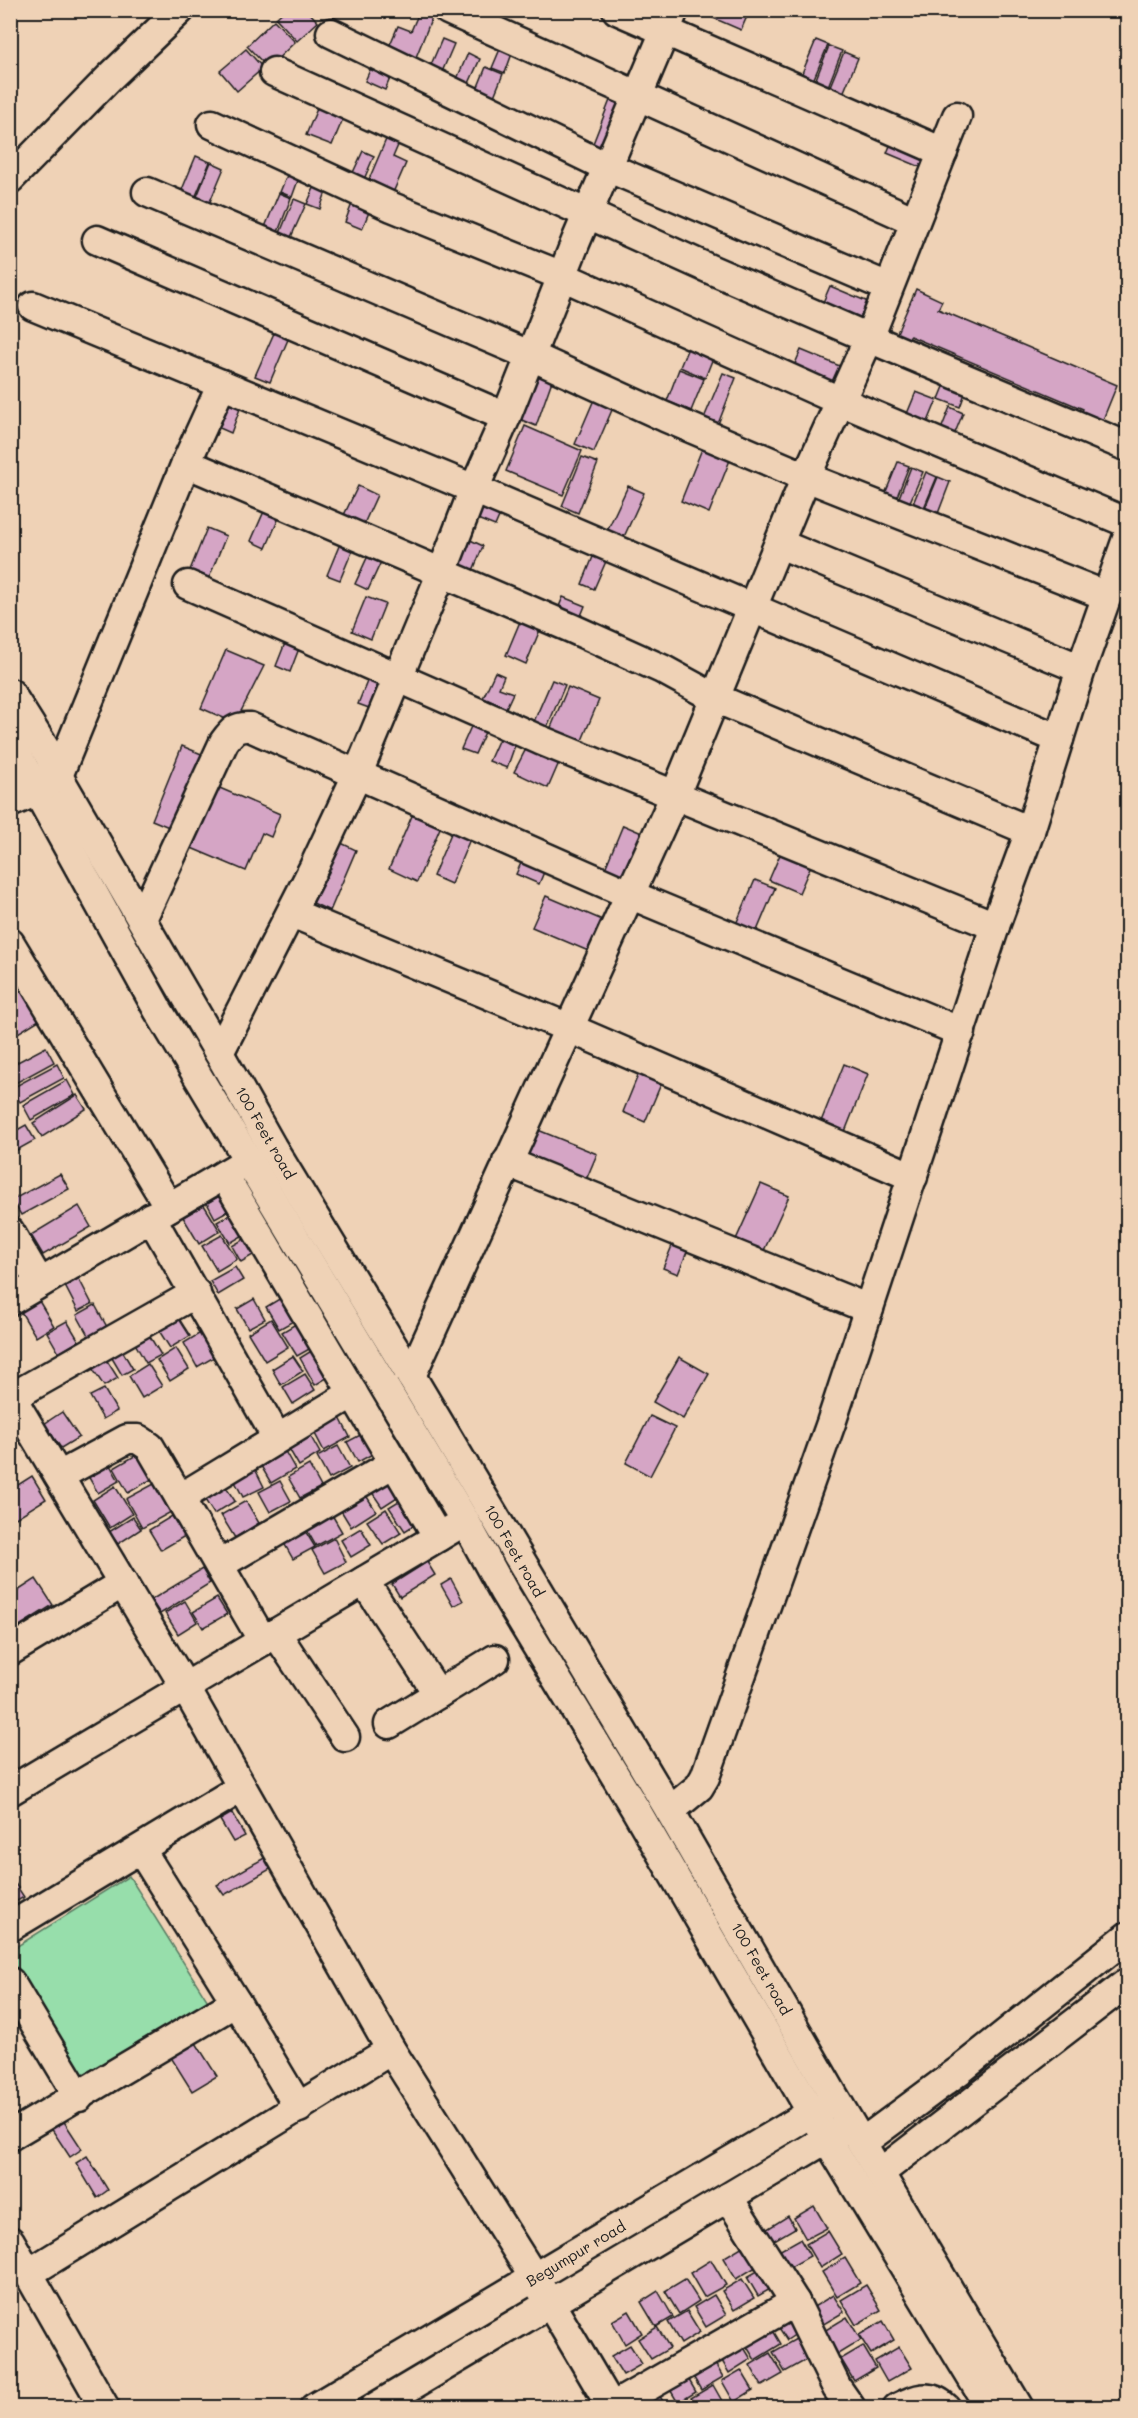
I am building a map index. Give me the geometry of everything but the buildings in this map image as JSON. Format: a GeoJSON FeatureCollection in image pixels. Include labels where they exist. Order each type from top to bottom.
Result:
{"type":"FeatureCollection","features":[{"type":"Feature","properties":{"kind":"street"},"geometry":{"type":"LineString","coordinates":[[10,179],[109,78],[180,10]]}},
{"type":"Feature","properties":{"kind":"street"},"geometry":{"type":"LineString","coordinates":[[448,10],[915,221]]}},
{"type":"Feature","properties":{"kind":"street"},"geometry":{"type":"LineString","coordinates":[[617,10],[670,21],[943,152]]}},
{"type":"Feature","properties":{"kind":"street"},"geometry":{"type":"LineString","coordinates":[[219,1053],[292,913],[358,773],[399,678],[474,489],[506,417],[529,355],[670,21]]}},
{"type":"Feature","properties":{"kind":"street"},"geometry":{"type":"LineString","coordinates":[[331,33],[608,167],[888,288]]}},
{"type":"Feature","properties":{"kind":"street"},"geometry":{"type":"LineString","coordinates":[[274,72],[869,338],[1128,447]]}},
{"type":"Feature","properties":{"kind":"street"},"geometry":{"type":"LineString","coordinates":[[411,1376],[675,795],[806,477],[869,338],[957,116]]}},
{"type":"Feature","properties":{"kind":"street"},"geometry":{"type":"LineString","coordinates":[[212,124],[392,207],[562,276],[840,401],[1128,523]]}},
{"type":"Feature","properties":{"kind":"street"},"geometry":{"type":"LineString","coordinates":[[147,192],[529,355],[806,477],[1107,596]]}},
{"type":"Feature","properties":{"kind":"street"},"geometry":{"type":"LineString","coordinates":[[97,240],[506,417]]}},
{"type":"Feature","properties":{"kind":"street"},"geometry":{"type":"LineString","coordinates":[[33,306],[474,489],[752,610],[1059,739]]}},
{"type":"Feature","properties":{"kind":"street"},"geometry":{"type":"LineString","coordinates":[[10,803],[48,784],[222,384]]}},
{"type":"Feature","properties":{"kind":"street"},"geometry":{"type":"LineString","coordinates":[[186,463],[442,572],[651,665],[715,698],[1030,831]]}},
{"type":"Feature","properties":{"kind":"street"},"geometry":{"type":"LineString","coordinates":[[670,1811],[699,1787],[705,1777],[831,1423],[996,926],[1030,831],[1081,669],[1128,536]]}},
{"type":"Feature","properties":{"kind":"street"},"geometry":{"type":"LineString","coordinates":[[780,544],[1081,669]]}},
{"type":"Feature","properties":{"kind":"street"},"geometry":{"type":"LineString","coordinates":[[188,585],[540,740],[996,926]]}},
{"type":"Feature","properties":{"kind":"street","name":"100 Feet road"},"geometry":{"type":"LineString","coordinates":[[10,693],[21,752],[48,784],[142,919],[219,1053],[261,1154],[504,1592],[636,1810],[824,2106],[858,2133],[1019,2408]]}},
{"type":"Feature","properties":{"kind":"street"},"geometry":{"type":"LineString","coordinates":[[142,919],[224,742],[232,730],[239,726],[250,727],[629,894],[961,1032]]}},
{"type":"Feature","properties":{"kind":"street","name":"100 Feet road"},"geometry":{"type":"LineString","coordinates":[[48,784],[158,1010],[261,1154],[411,1376],[670,1811],[824,2106],[827,2139],[990,2408]]}},
{"type":"Feature","properties":{"kind":"street"},"geometry":{"type":"LineString","coordinates":[[292,913],[568,1028],[913,1177]]}},
{"type":"Feature","properties":{"kind":"street"},"geometry":{"type":"LineString","coordinates":[[15,961],[160,1212],[196,1293],[277,1438]]}},
{"type":"Feature","properties":{"kind":"street"},"geometry":{"type":"LineString","coordinates":[[10,1301],[261,1154]]}},
{"type":"Feature","properties":{"kind":"street"},"geometry":{"type":"LineString","coordinates":[[507,1162],[869,1309]]}},
{"type":"Feature","properties":{"kind":"street"},"geometry":{"type":"LineString","coordinates":[[224,1175],[438,1538]]}},
{"type":"Feature","properties":{"kind":"street"},"geometry":{"type":"LineString","coordinates":[[10,1233],[40,1283]]}},
{"type":"Feature","properties":{"kind":"street"},"geometry":{"type":"LineString","coordinates":[[196,1293],[11,1396],[184,1687],[391,2050],[535,2278],[612,2407],[795,2302]]}},
{"type":"Feature","properties":{"kind":"street"},"geometry":{"type":"LineString","coordinates":[[180,1498],[353,1393]]}},
{"type":"Feature","properties":{"kind":"street"},"geometry":{"type":"LineString","coordinates":[[59,1476],[127,1439],[138,1439],[150,1447],[219,1565],[269,1637],[345,1737]]}},
{"type":"Feature","properties":{"kind":"street"},"geometry":{"type":"LineString","coordinates":[[219,1565],[394,1463]]}},
{"type":"Feature","properties":{"kind":"street"},"geometry":{"type":"LineString","coordinates":[[10,1791],[465,1521]]}},
{"type":"Feature","properties":{"kind":"street"},"geometry":{"type":"LineString","coordinates":[[364,1581],[438,1694]]}},
{"type":"Feature","properties":{"kind":"street"},"geometry":{"type":"LineString","coordinates":[[13,1644],[123,1583]]}},
{"type":"Feature","properties":{"kind":"street"},"geometry":{"type":"LineString","coordinates":[[389,1724],[495,1659]]}},
{"type":"Feature","properties":{"kind":"street"},"geometry":{"type":"LineString","coordinates":[[10,1927],[241,1788]]}},
{"type":"Feature","properties":{"kind":"street"},"geometry":{"type":"LineString","coordinates":[[141,1850],[237,2002],[299,2108]]}},
{"type":"Feature","properties":{"kind":"street","name":"Begumpur road"},"geometry":{"type":"LineString","coordinates":[[374,2408],[827,2139],[858,2133],[960,2070],[1128,1936]]}},
{"type":"Feature","properties":{"kind":"street"},"geometry":{"type":"LineString","coordinates":[[881,2172],[1128,1982]]}},
{"type":"Feature","properties":{"kind":"street"},"geometry":{"type":"LineString","coordinates":[[10,1983],[79,2097]]}},
{"type":"Feature","properties":{"kind":"street"},"geometry":{"type":"LineString","coordinates":[[10,2136],[237,2002]]}},
{"type":"Feature","properties":{"kind":"street"},"geometry":{"type":"LineString","coordinates":[[29,2273],[391,2050]]}},
{"type":"Feature","properties":{"kind":"street","name":"Begumpur road"},"geometry":{"type":"LineString","coordinates":[[314,2408],[824,2106]]}},
{"type":"Feature","properties":{"kind":"street"},"geometry":{"type":"LineString","coordinates":[[728,2197],[795,2302],[837,2388],[851,2408]]}},
{"type":"Feature","properties":{"kind":"street"},"geometry":{"type":"LineString","coordinates":[[10,2241],[105,2408]]}},
{"type":"Feature","properties":{"kind":"street"},"geometry":{"type":"LineString","coordinates":[[897,2408],[927,2397],[939,2400],[946,2408]]}},
{"type":"Feature","properties":{"kind":"green space"},"geometry":{"type":"Polygon","coordinates":[[[129,1876],[209,2003],[85,2079],[11,1960],[11,1950],[129,1876]]]}}]}
